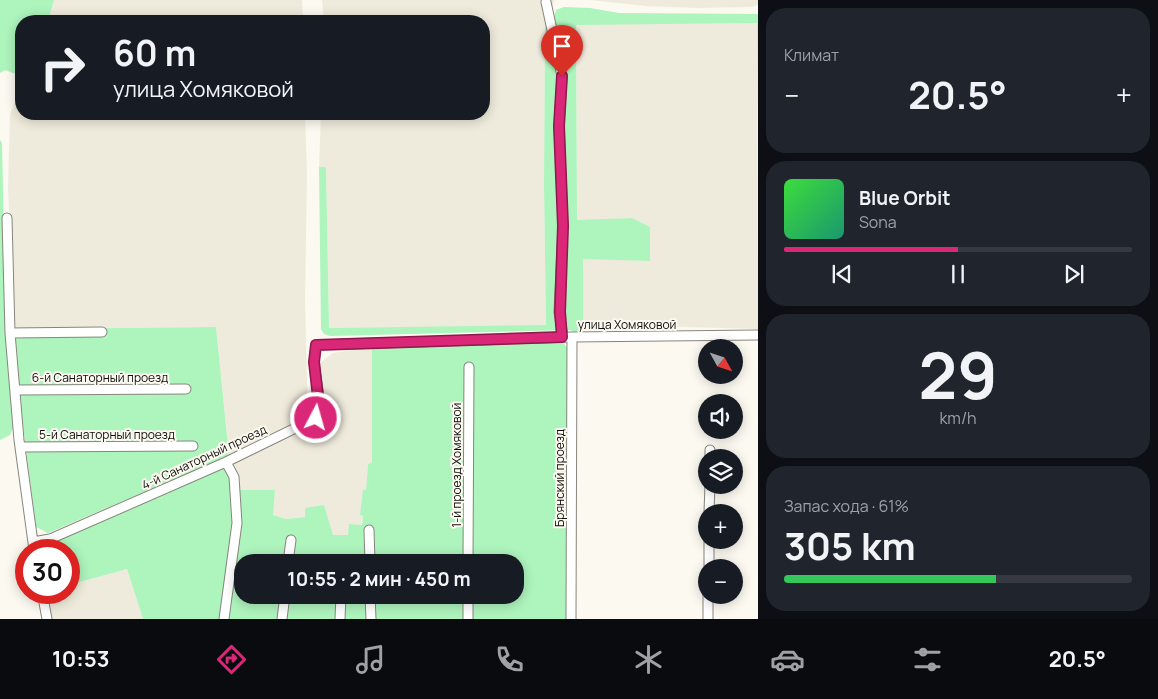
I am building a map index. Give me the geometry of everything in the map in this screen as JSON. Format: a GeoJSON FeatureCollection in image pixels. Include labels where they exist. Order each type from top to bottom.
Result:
{"type":"FeatureCollection","features":[{"type":"Feature","properties":{"kind":"street","name":"Брянский проезд"},"geometry":{"type":"LineString","coordinates":[[546,2],[562,76],[559,126],[563,226],[560,312],[567,337],[572,619]]}},
{"type":"Feature","properties":{"kind":"street"},"geometry":{"type":"LineString","coordinates":[[7,218],[10,333],[32,539]]}},
{"type":"Feature","properties":{"kind":"street"},"geometry":{"type":"LineString","coordinates":[[10,333],[102,332]]}},
{"type":"Feature","properties":{"kind":"street","name":"улица Хомяковой"},"geometry":{"type":"LineString","coordinates":[[316,345],[567,337],[758,335]]}},
{"type":"Feature","properties":{"kind":"street","name":"4-й Санаторный проезд"},"geometry":{"type":"LineString","coordinates":[[50,539],[226,462],[316,418],[318,397],[314,362],[316,345]]}},
{"type":"Feature","properties":{"kind":"street","name":"1-й проезд Хомяковой"},"geometry":{"type":"LineString","coordinates":[[468,554],[469,367]]}},
{"type":"Feature","properties":{"kind":"street","name":"6-й Санаторный проезд"},"geometry":{"type":"LineString","coordinates":[[15,390],[186,389]]}},
{"type":"Feature","properties":{"kind":"street","name":"5-й Санаторный проезд"},"geometry":{"type":"LineString","coordinates":[[21,447],[193,446]]}},
{"type":"Feature","properties":{"kind":"street"},"geometry":{"type":"LineString","coordinates":[[224,619],[237,523],[234,477],[226,462]]}},
{"type":"Feature","properties":{"kind":"street"},"geometry":{"type":"LineString","coordinates":[[369,530],[370,554]]}},
{"type":"Feature","properties":{"kind":"street"},"geometry":{"type":"LineString","coordinates":[[289,554],[291,540]]}},
{"type":"Feature","properties":{"kind":"street"},"geometry":{"type":"LineString","coordinates":[[44,604],[47,619]]}},
{"type":"Feature","properties":{"kind":"street"},"geometry":{"type":"LineString","coordinates":[[282,619],[283,604]]}},
{"type":"Feature","properties":{"kind":"street"},"geometry":{"type":"LineString","coordinates":[[340,619],[341,604]]}},
{"type":"Feature","properties":{"kind":"street"},"geometry":{"type":"LineString","coordinates":[[370,604],[371,619]]}},
{"type":"Feature","properties":{"kind":"street"},"geometry":{"type":"LineString","coordinates":[[468,604],[468,619]]}},
{"type":"Feature","properties":{"kind":"street"},"geometry":{"type":"LineString","coordinates":[[708,604],[708,619]]}},
{"type":"Feature","properties":{"kind":"shaded area"},"geometry":{"type":"Polygon","coordinates":[[[54,0],[302,0],[303,15],[50,15],[54,0]]]}},
{"type":"Feature","properties":{"kind":"shaded area"},"geometry":{"type":"Polygon","coordinates":[[[322,0],[555,0],[545,24],[544,186],[546,326],[329,328],[326,167],[319,167],[321,120],[490,120],[490,15],[323,15],[322,0]]]}},
{"type":"Feature","properties":{"kind":"shaded area"},"geometry":{"type":"Polygon","coordinates":[[[590,0],[758,0],[758,5],[752,7],[697,8],[646,6],[590,0]]]}},
{"type":"Feature","properties":{"kind":"shaded area"},"geometry":{"type":"Polygon","coordinates":[[[757,23],[758,329],[651,326],[583,329],[583,258],[650,261],[650,227],[631,218],[577,221],[576,24],[757,23]]]}},
{"type":"Feature","properties":{"kind":"shaded area"},"geometry":{"type":"Polygon","coordinates":[[[15,101],[15,120],[305,120],[307,173],[305,300],[308,418],[229,456],[216,327],[28,329],[15,335],[8,189],[10,115],[15,101]]]}},
{"type":"Feature","properties":{"kind":"shaded area"},"geometry":{"type":"Polygon","coordinates":[[[372,347],[372,464],[368,464],[366,490],[360,515],[363,516],[361,525],[348,535],[333,535],[305,517],[286,519],[273,515],[233,490],[233,464],[324,421],[318,366],[321,362],[333,353],[372,347]]]}},
{"type":"Feature","properties":{"kind":"shaded area"},"geometry":{"type":"Polygon","coordinates":[[[127,569],[143,619],[52,619],[49,604],[80,604],[80,582],[127,569]]]}},
{"type":"Feature","properties":{"kind":"green space"},"geometry":{"type":"Polygon","coordinates":[[[0,0],[54,0],[50,15],[15,15],[15,74],[5,70],[0,73],[0,0]]]}},
{"type":"Feature","properties":{"kind":"green space"},"geometry":{"type":"Polygon","coordinates":[[[564,7],[590,8],[619,13],[758,14],[758,129],[757,23],[576,25],[577,220],[632,218],[650,227],[650,261],[583,259],[582,331],[330,336],[324,334],[321,329],[319,167],[326,167],[329,328],[546,325],[544,186],[545,24],[553,21],[556,10],[564,7]]]}},
{"type":"Feature","properties":{"kind":"green space"},"geometry":{"type":"Polygon","coordinates":[[[0,140],[2,143],[6,330],[14,426],[10,435],[0,440],[0,140]]]}},
{"type":"Feature","properties":{"kind":"green space"},"geometry":{"type":"Polygon","coordinates":[[[216,327],[229,456],[48,533],[36,527],[19,394],[15,335],[27,329],[216,327]]]}},
{"type":"Feature","properties":{"kind":"green space"},"geometry":{"type":"Polygon","coordinates":[[[562,341],[568,349],[566,619],[143,619],[127,569],[80,582],[80,539],[60,539],[233,464],[233,490],[275,490],[273,515],[286,519],[305,517],[305,508],[324,505],[333,535],[348,535],[349,524],[362,525],[363,516],[360,515],[363,490],[366,490],[368,464],[372,463],[372,347],[562,341]]]}},
{"type":"Feature","properties":{"kind":"route"},"geometry":{"type":"LineString","coordinates":[[316,418],[318,397],[314,362],[316,345],[562,337],[560,312],[563,226],[559,126],[562,76]]}}]}
